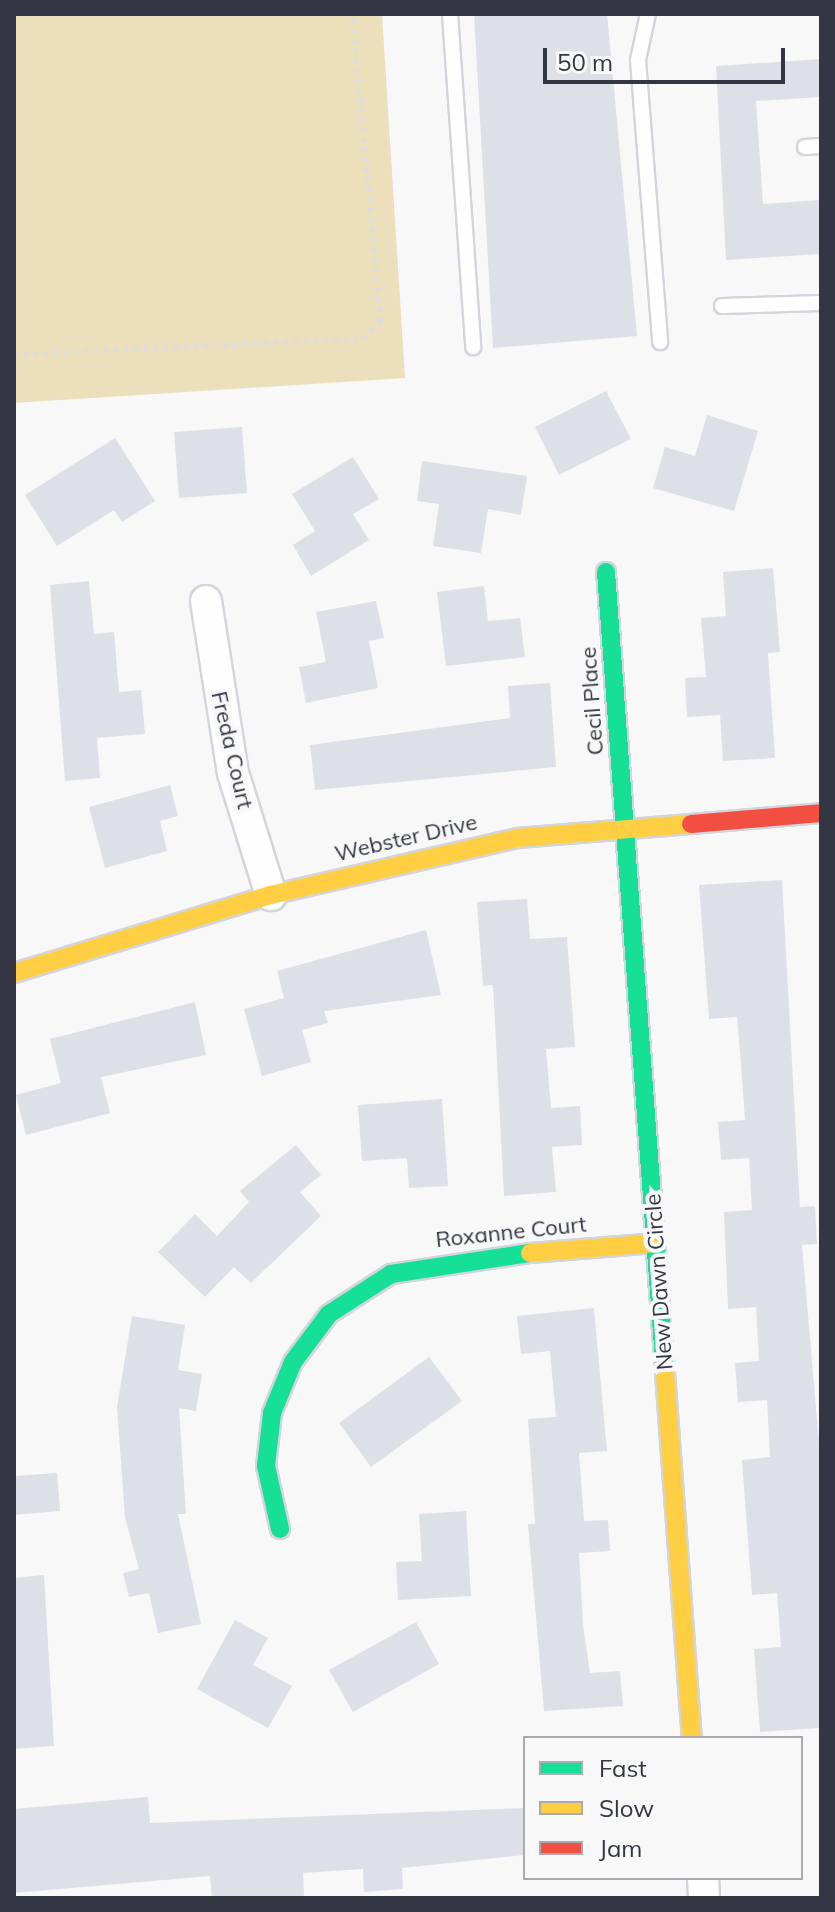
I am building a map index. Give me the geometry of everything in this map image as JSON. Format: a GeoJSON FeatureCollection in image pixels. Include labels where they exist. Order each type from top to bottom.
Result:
{"type":"FeatureCollection","features":[{"type":"Feature","properties":{"kind":"street","name":"Cecil Place"},"geometry":{"type":"LineString","coordinates":[[606,572],[625,827]]}},
{"type":"Feature","properties":{"kind":"street","name":"Freda Court"},"geometry":{"type":"LineString","coordinates":[[206,601],[233,773],[271,895]]}},
{"type":"Feature","properties":{"kind":"street","name":"Webster Drive"},"geometry":{"type":"LineString","coordinates":[[14,973],[271,895],[517,838],[821,813]]}},
{"type":"Feature","properties":{"kind":"street","name":"New Dawn Circle"},"geometry":{"type":"LineString","coordinates":[[625,827],[692,1736]]}},
{"type":"Feature","properties":{"kind":"street","name":"Roxanne Court"},"geometry":{"type":"LineString","coordinates":[[280,1529],[266,1466],[272,1413],[293,1362],[329,1314],[391,1274],[459,1258],[656,1243]]}},
{"type":"Feature","properties":{"kind":"lane"},"geometry":{"type":"LineString","coordinates":[[450,14],[473,347]]}},
{"type":"Feature","properties":{"kind":"lane"},"geometry":{"type":"LineString","coordinates":[[648,14],[638,60],[660,342]]}},
{"type":"Feature","properties":{"kind":"lane"},"geometry":{"type":"LineString","coordinates":[[805,147],[821,146]]}},
{"type":"Feature","properties":{"kind":"lane"},"geometry":{"type":"LineString","coordinates":[[722,306],[821,303]]}},
{"type":"Feature","properties":{"kind":"path"},"geometry":{"type":"LineString","coordinates":[[14,354],[364,338],[381,321],[352,14]]}},
{"type":"Feature","properties":{"kind":"shaded area"},"geometry":{"type":"Polygon","coordinates":[[[14,14],[382,14],[405,378],[14,403],[14,14]]]}},
{"type":"Feature","properties":{"kind":"building"},"geometry":{"type":"Polygon","coordinates":[[[474,14],[607,14],[637,336],[493,348],[474,14]]]}},
{"type":"Feature","properties":{"kind":"building"},"geometry":{"type":"Polygon","coordinates":[[[821,59],[821,97],[756,101],[763,204],[821,200],[821,254],[726,260],[716,66],[821,59]]]}},
{"type":"Feature","properties":{"kind":"building"},"geometry":{"type":"Polygon","coordinates":[[[606,391],[631,439],[559,475],[535,427],[606,391]]]}},
{"type":"Feature","properties":{"kind":"building"},"geometry":{"type":"Polygon","coordinates":[[[707,415],[758,431],[734,511],[653,488],[665,447],[695,456],[707,415]]]}},
{"type":"Feature","properties":{"kind":"building"},"geometry":{"type":"Polygon","coordinates":[[[242,427],[247,493],[179,498],[174,432],[242,427]]]}},
{"type":"Feature","properties":{"kind":"building"},"geometry":{"type":"Polygon","coordinates":[[[115,438],[155,501],[122,522],[114,510],[57,546],[25,495],[115,438]]]}},
{"type":"Feature","properties":{"kind":"building"},"geometry":{"type":"Polygon","coordinates":[[[353,457],[379,499],[353,514],[369,540],[311,576],[293,545],[315,531],[292,494],[353,457]]]}},
{"type":"Feature","properties":{"kind":"building"},"geometry":{"type":"Polygon","coordinates":[[[422,461],[527,476],[521,515],[488,509],[481,553],[433,546],[439,504],[417,501],[422,461]]]}},
{"type":"Feature","properties":{"kind":"building"},"geometry":{"type":"Polygon","coordinates":[[[773,568],[780,652],[768,653],[775,758],[723,761],[720,715],[687,717],[685,678],[706,677],[701,618],[726,616],[723,572],[773,568]]]}},
{"type":"Feature","properties":{"kind":"building"},"geometry":{"type":"Polygon","coordinates":[[[89,581],[94,634],[114,632],[119,692],[141,690],[145,734],[97,738],[100,778],[65,781],[50,585],[89,581]]]}},
{"type":"Feature","properties":{"kind":"building"},"geometry":{"type":"Polygon","coordinates":[[[484,586],[488,621],[520,618],[525,657],[446,666],[437,592],[484,586]]]}},
{"type":"Feature","properties":{"kind":"building"},"geometry":{"type":"Polygon","coordinates":[[[376,601],[384,638],[369,641],[378,688],[306,703],[299,667],[326,662],[316,612],[376,601]]]}},
{"type":"Feature","properties":{"kind":"building"},"geometry":{"type":"Polygon","coordinates":[[[550,683],[556,767],[315,790],[310,745],[510,718],[508,686],[550,683]]]}},
{"type":"Feature","properties":{"kind":"building"},"geometry":{"type":"Polygon","coordinates":[[[170,785],[178,816],[160,821],[167,851],[105,868],[89,807],[170,785]]]}},
{"type":"Feature","properties":{"kind":"building"},"geometry":{"type":"Polygon","coordinates":[[[782,880],[800,1207],[815,1206],[817,1244],[802,1245],[821,1466],[821,1728],[760,1732],[754,1649],[781,1647],[777,1593],[752,1595],[742,1460],[770,1457],[767,1400],[738,1402],[735,1363],[759,1361],[756,1307],[728,1309],[724,1212],[752,1210],[749,1158],[721,1160],[718,1122],[745,1120],[741,1064],[737,1017],[709,1019],[699,885],[782,880]]]}},
{"type":"Feature","properties":{"kind":"building"},"geometry":{"type":"Polygon","coordinates":[[[527,899],[530,939],[567,937],[575,1047],[546,1049],[551,1108],[580,1106],[582,1145],[552,1147],[556,1192],[504,1196],[493,985],[483,986],[477,902],[527,899]]]}},
{"type":"Feature","properties":{"kind":"building"},"geometry":{"type":"Polygon","coordinates":[[[426,930],[441,995],[324,1011],[328,1023],[302,1030],[311,1062],[262,1076],[244,1009],[284,998],[277,971],[426,930]]]}},
{"type":"Feature","properties":{"kind":"building"},"geometry":{"type":"Polygon","coordinates":[[[195,1002],[206,1055],[101,1077],[110,1113],[26,1135],[16,1095],[61,1083],[50,1039],[195,1002]]]}},
{"type":"Feature","properties":{"kind":"building"},"geometry":{"type":"Polygon","coordinates":[[[442,1099],[448,1186],[409,1188],[407,1158],[362,1161],[358,1105],[442,1099]]]}},
{"type":"Feature","properties":{"kind":"building"},"geometry":{"type":"Polygon","coordinates":[[[296,1145],[321,1175],[300,1192],[321,1216],[251,1283],[234,1267],[205,1297],[158,1252],[195,1214],[217,1236],[249,1202],[240,1191],[296,1145]]]}},
{"type":"Feature","properties":{"kind":"building"},"geometry":{"type":"Polygon","coordinates":[[[594,1308],[607,1451],[579,1453],[584,1521],[608,1520],[610,1551],[579,1553],[583,1625],[590,1673],[620,1671],[623,1706],[544,1711],[528,1524],[535,1524],[528,1419],[556,1417],[550,1351],[521,1354],[517,1316],[594,1308]]]}},
{"type":"Feature","properties":{"kind":"building"},"geometry":{"type":"Polygon","coordinates":[[[132,1316],[185,1325],[178,1370],[202,1374],[196,1411],[179,1408],[186,1514],[178,1514],[201,1624],[158,1633],[149,1593],[129,1597],[123,1573],[139,1569],[125,1518],[117,1407],[132,1316]]]}},
{"type":"Feature","properties":{"kind":"building"},"geometry":{"type":"Polygon","coordinates":[[[429,1357],[462,1401],[371,1467],[339,1423],[429,1357]]]}},
{"type":"Feature","properties":{"kind":"building"},"geometry":{"type":"Polygon","coordinates":[[[57,1473],[60,1511],[14,1515],[14,1476],[57,1473]]]}},
{"type":"Feature","properties":{"kind":"building"},"geometry":{"type":"Polygon","coordinates":[[[466,1511],[471,1596],[398,1600],[396,1562],[422,1561],[419,1514],[466,1511]]]}},
{"type":"Feature","properties":{"kind":"building"},"geometry":{"type":"Polygon","coordinates":[[[44,1575],[54,1746],[14,1749],[14,1578],[44,1575]]]}},
{"type":"Feature","properties":{"kind":"building"},"geometry":{"type":"Polygon","coordinates":[[[235,1620],[268,1638],[253,1665],[292,1686],[268,1728],[197,1689],[235,1620]]]}},
{"type":"Feature","properties":{"kind":"building"},"geometry":{"type":"Polygon","coordinates":[[[416,1622],[439,1664],[353,1712],[329,1670],[416,1622]]]}},
{"type":"Feature","properties":{"kind":"building"},"geometry":{"type":"Polygon","coordinates":[[[148,1797],[150,1823],[523,1808],[523,1855],[402,1868],[403,1889],[364,1892],[363,1869],[303,1873],[304,1898],[212,1898],[210,1876],[14,1893],[14,1809],[148,1797]]]}},
{"type":"Feature","properties":{"kind":"traffic: fast"},"geometry":{"type":"LineString","coordinates":[[606,572],[665,1373]]}},
{"type":"Feature","properties":{"kind":"traffic: fast"},"geometry":{"type":"LineString","coordinates":[[280,1529],[266,1466],[272,1413],[293,1362],[329,1314],[391,1274],[530,1253]]}},
{"type":"Feature","properties":{"kind":"traffic: slow"},"geometry":{"type":"LineString","coordinates":[[14,973],[271,895],[517,838],[691,824]]}},
{"type":"Feature","properties":{"kind":"traffic: slow"},"geometry":{"type":"LineString","coordinates":[[530,1253],[656,1243]]}},
{"type":"Feature","properties":{"kind":"traffic: slow"},"geometry":{"type":"LineString","coordinates":[[665,1373],[692,1736]]}},
{"type":"Feature","properties":{"kind":"traffic: jam"},"geometry":{"type":"LineString","coordinates":[[691,824],[821,813]]}}]}
